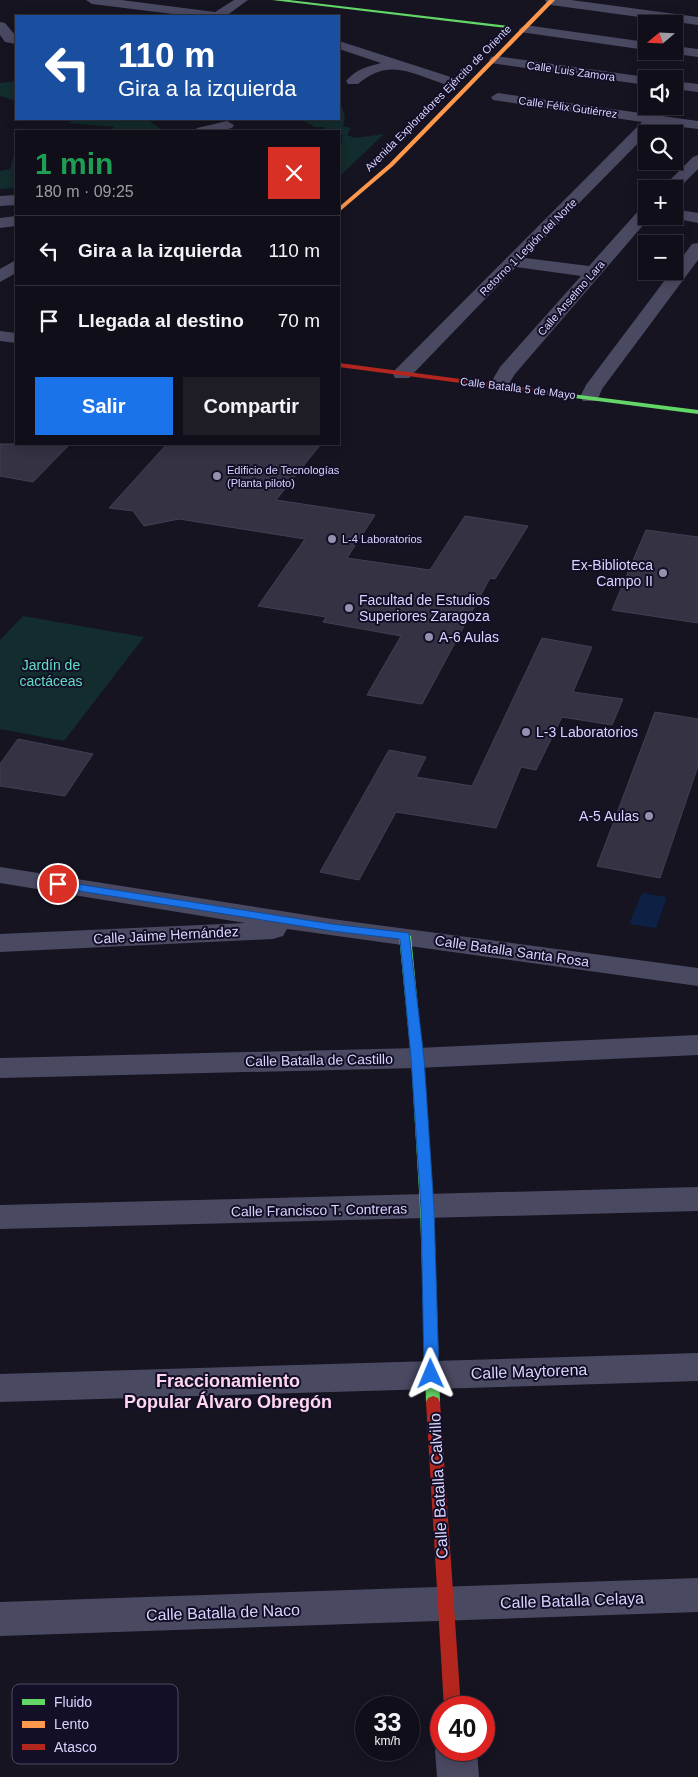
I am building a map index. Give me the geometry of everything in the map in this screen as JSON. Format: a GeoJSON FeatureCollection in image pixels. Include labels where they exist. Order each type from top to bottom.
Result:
{"type":"FeatureCollection","features":[{"type":"Feature","properties":{"kind":"street"},"geometry":{"type":"LineString","coordinates":[[92,0],[209,15]]}},
{"type":"Feature","properties":{"kind":"street"},"geometry":{"type":"LineString","coordinates":[[219,15],[242,0]]}},
{"type":"Feature","properties":{"kind":"street","name":"Avenida Exploradores Ejército de Oriente"},"geometry":{"type":"LineString","coordinates":[[275,0],[509,23],[493,39]]}},
{"type":"Feature","properties":{"kind":"street"},"geometry":{"type":"LineString","coordinates":[[551,1],[698,21]]}},
{"type":"Feature","properties":{"kind":"street","name":"Avenida Exploradores Ejército de Oriente"},"geometry":{"type":"LineString","coordinates":[[340,209],[391,165],[496,60],[551,1]]}},
{"type":"Feature","properties":{"kind":"street"},"geometry":{"type":"LineString","coordinates":[[0,26],[10,39],[15,40]]}},
{"type":"Feature","properties":{"kind":"street"},"geometry":{"type":"LineString","coordinates":[[525,29],[638,45]]}},
{"type":"Feature","properties":{"kind":"street"},"geometry":{"type":"LineString","coordinates":[[340,45],[395,64],[455,79]]}},
{"type":"Feature","properties":{"kind":"street"},"geometry":{"type":"LineString","coordinates":[[683,51],[698,53]]}},
{"type":"Feature","properties":{"kind":"street","name":"Calle Luis Zamora"},"geometry":{"type":"LineString","coordinates":[[496,60],[638,80]]}},
{"type":"Feature","properties":{"kind":"street"},"geometry":{"type":"LineString","coordinates":[[353,81],[365,71],[395,64]]}},
{"type":"Feature","properties":{"kind":"street","name":"Avenida Exploradores Ejército de Oriente"},"geometry":{"type":"LineString","coordinates":[[441,93],[455,79]]}},
{"type":"Feature","properties":{"kind":"street"},"geometry":{"type":"LineString","coordinates":[[683,86],[698,88]]}},
{"type":"Feature","properties":{"kind":"street","name":"Calle Félix Gutiérrez"},"geometry":{"type":"LineString","coordinates":[[498,98],[653,119],[696,122]]}},
{"type":"Feature","properties":{"kind":"street","name":"Retorno 1 Legión del Norte"},"geometry":{"type":"LineString","coordinates":[[402,374],[653,119]]}},
{"type":"Feature","properties":{"kind":"street"},"geometry":{"type":"LineString","coordinates":[[206,130],[227,125]]}},
{"type":"Feature","properties":{"kind":"street"},"geometry":{"type":"LineString","coordinates":[[409,127],[426,129]]}},
{"type":"Feature","properties":{"kind":"street"},"geometry":{"type":"LineString","coordinates":[[678,180],[698,160]]}},
{"type":"Feature","properties":{"kind":"street"},"geometry":{"type":"LineString","coordinates":[[0,201],[15,200]]}},
{"type":"Feature","properties":{"kind":"street"},"geometry":{"type":"LineString","coordinates":[[683,216],[698,218]]}},
{"type":"Feature","properties":{"kind":"street","name":"Calle Anselmo Lara"},"geometry":{"type":"LineString","coordinates":[[498,386],[507,371],[638,221]]}},
{"type":"Feature","properties":{"kind":"street"},"geometry":{"type":"LineString","coordinates":[[0,222],[15,222]]}},
{"type":"Feature","properties":{"kind":"street"},"geometry":{"type":"LineString","coordinates":[[587,404],[593,389],[698,248]]}},
{"type":"Feature","properties":{"kind":"street"},"geometry":{"type":"LineString","coordinates":[[513,262],[594,272]]}},
{"type":"Feature","properties":{"kind":"street"},"geometry":{"type":"LineString","coordinates":[[0,277],[15,266]]}},
{"type":"Feature","properties":{"kind":"street","name":"Calle Batalla 5 de Mayo"},"geometry":{"type":"LineString","coordinates":[[340,365],[498,386],[587,404],[698,412]]}},
{"type":"Feature","properties":{"kind":"street","name":"Calle Batalla Santa Rosa"},"geometry":{"type":"LineString","coordinates":[[0,875],[332,928],[405,936],[698,977]]}},
{"type":"Feature","properties":{"kind":"street","name":"Calle Jaime Hernández"},"geometry":{"type":"LineString","coordinates":[[0,942],[332,928]]}},
{"type":"Feature","properties":{"kind":"street","name":"Calle Batalla Calvillo"},"geometry":{"type":"LineString","coordinates":[[405,936],[417,1058],[428,1208],[431,1374],[452,1696]]}},
{"type":"Feature","properties":{"kind":"street","name":"Calle Batalla de Castillo"},"geometry":{"type":"LineString","coordinates":[[0,1068],[417,1058],[698,1045]]}},
{"type":"Feature","properties":{"kind":"street","name":"Calle Francisco T. Contreras"},"geometry":{"type":"LineString","coordinates":[[0,1218],[428,1208],[698,1199]]}},
{"type":"Feature","properties":{"kind":"street","name":"Calle Maytorena"},"geometry":{"type":"LineString","coordinates":[[0,1388],[698,1367]]}},
{"type":"Feature","properties":{"kind":"street","name":"Calle Batalla Celaya"},"geometry":{"type":"LineString","coordinates":[[445,1605],[698,1594]]}},
{"type":"Feature","properties":{"kind":"street","name":"Calle Batalla de Naco"},"geometry":{"type":"LineString","coordinates":[[0,1619],[445,1605]]}},
{"type":"Feature","properties":{"kind":"street"},"geometry":{"type":"LineString","coordinates":[[457,1761],[458,1777]]}},
{"type":"Feature","properties":{"kind":"green space"},"geometry":{"type":"Polygon","coordinates":[[[15,81],[15,101],[0,96],[0,83],[15,81]]]}},
{"type":"Feature","properties":{"kind":"green space"},"geometry":{"type":"Polygon","coordinates":[[[340,106],[342,106],[345,117],[343,126],[351,128],[347,135],[355,138],[384,134],[340,176],[340,143],[342,143],[342,134],[340,130],[325,130],[324,127],[315,127],[301,120],[340,120],[340,106]]]}},
{"type":"Feature","properties":{"kind":"green space"},"geometry":{"type":"Polygon","coordinates":[[[74,120],[148,120],[162,130],[108,130],[115,127],[68,123],[74,120]]]}},
{"type":"Feature","properties":{"kind":"green space"},"geometry":{"type":"Polygon","coordinates":[[[14,154],[15,188],[0,189],[0,171],[10,169],[14,154]]]}},
{"type":"Feature","properties":{"kind":"green space","name":"Jardín de cactáceas"},"geometry":{"type":"Polygon","coordinates":[[[23,616],[144,637],[64,741],[0,729],[0,640],[23,616]]]}},
{"type":"Feature","properties":{"kind":"water"},"geometry":{"type":"Polygon","coordinates":[[[642,893],[667,897],[656,928],[629,924],[642,893]]]}},
{"type":"Feature","properties":{"kind":"building"},"geometry":{"type":"Polygon","coordinates":[[[0,444],[69,445],[33,482],[0,476],[0,444]]]}},
{"type":"Feature","properties":{"kind":"building"},"geometry":{"type":"Polygon","coordinates":[[[166,445],[320,445],[276,500],[375,515],[347,558],[430,570],[465,516],[528,526],[495,579],[490,578],[422,704],[367,695],[401,636],[323,622],[326,617],[258,606],[305,539],[179,519],[144,526],[133,511],[109,508],[166,445]]]}},
{"type":"Feature","properties":{"kind":"building","name":"Ex-Biblioteca Campo II"},"geometry":{"type":"Polygon","coordinates":[[[646,530],[698,537],[698,623],[612,610],[646,530]]]}},
{"type":"Feature","properties":{"kind":"building"},"geometry":{"type":"Polygon","coordinates":[[[542,638],[592,647],[573,692],[623,699],[612,725],[562,717],[536,770],[521,767],[496,828],[396,812],[359,880],[320,872],[389,750],[426,757],[416,777],[472,786],[542,638]]]}},
{"type":"Feature","properties":{"kind":"building","name":"A-5 Aulas"},"geometry":{"type":"Polygon","coordinates":[[[655,712],[698,719],[698,766],[660,878],[597,866],[655,712]]]}},
{"type":"Feature","properties":{"kind":"building"},"geometry":{"type":"Polygon","coordinates":[[[18,739],[93,754],[65,796],[0,786],[0,764],[18,739]]]}},
{"type":"Feature","properties":{"kind":"traffic: fast"},"geometry":{"type":"LineString","coordinates":[[275,0],[506,26]]}},
{"type":"Feature","properties":{"kind":"traffic: fast"},"geometry":{"type":"LineString","coordinates":[[551,393],[698,412]]}},
{"type":"Feature","properties":{"kind":"traffic: fast"},"geometry":{"type":"LineString","coordinates":[[405,936],[417,1058],[427,1208],[433,1402]]}},
{"type":"Feature","properties":{"kind":"traffic: slow"},"geometry":{"type":"LineString","coordinates":[[340,209],[391,165],[552,0]]}},
{"type":"Feature","properties":{"kind":"traffic: jam"},"geometry":{"type":"LineString","coordinates":[[340,365],[551,393]]}},
{"type":"Feature","properties":{"kind":"traffic: jam"},"geometry":{"type":"LineString","coordinates":[[433,1402],[452,1696]]}},
{"type":"Feature","properties":{"kind":"place","name":"Edificio de Tecnologías (Planta piloto)"},"geometry":{"type":"Point","coordinates":[217,476]}},
{"type":"Feature","properties":{"kind":"place","name":"L-4 Laboratorios"},"geometry":{"type":"Point","coordinates":[332,539]}},
{"type":"Feature","properties":{"kind":"place","name":"Ex-Biblioteca Campo II"},"geometry":{"type":"Point","coordinates":[663,573]}},
{"type":"Feature","properties":{"kind":"place","name":"Facultad de Estudios Superiores Zaragoza"},"geometry":{"type":"Point","coordinates":[349,608]}},
{"type":"Feature","properties":{"kind":"place","name":"A-6 Aulas"},"geometry":{"type":"Point","coordinates":[429,637]}},
{"type":"Feature","properties":{"kind":"place","name":"L-3 Laboratorios"},"geometry":{"type":"Point","coordinates":[526,732]}},
{"type":"Feature","properties":{"kind":"place","name":"A-5 Aulas"},"geometry":{"type":"Point","coordinates":[649,816]}},
{"type":"Feature","properties":{"kind":"district","name":"Fraccionamiento Popular Álvaro Obregón"},"geometry":{"type":"Point","coordinates":[228,1391]}},
{"type":"Feature","properties":{"kind":"route"},"geometry":{"type":"LineString","coordinates":[[58,884],[332,928],[405,936],[417,1058],[428,1208],[431,1374]]}}]}
